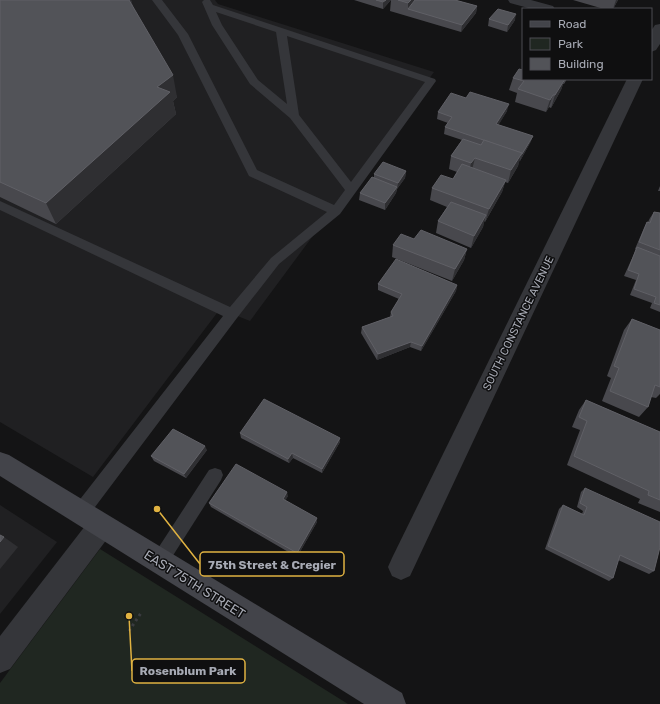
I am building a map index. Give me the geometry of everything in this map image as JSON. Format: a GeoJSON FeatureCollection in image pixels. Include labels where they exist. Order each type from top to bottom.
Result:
{"type":"FeatureCollection","features":[{"type":"Feature","properties":{"kind":"main road","name":"EAST 75TH STREET"},"geometry":{"type":"LineString","coordinates":[[0,463],[390,704]]}},
{"type":"Feature","properties":{"kind":"street"},"geometry":{"type":"LineString","coordinates":[[515,0],[544,8]]}},
{"type":"Feature","properties":{"kind":"street","name":"SOUTH CONSTANCE AVENUE"},"geometry":{"type":"LineString","coordinates":[[401,567],[635,80]]}},
{"type":"Feature","properties":{"kind":"street"},"geometry":{"type":"LineString","coordinates":[[0,660],[91,519]]}},
{"type":"Feature","properties":{"kind":"lane"},"geometry":{"type":"LineString","coordinates":[[157,0],[183,34],[253,174],[336,211]]}},
{"type":"Feature","properties":{"kind":"lane"},"geometry":{"type":"LineString","coordinates":[[208,4],[217,25],[254,82],[294,116],[352,191]]}},
{"type":"Feature","properties":{"kind":"lane"},"geometry":{"type":"LineString","coordinates":[[91,519],[232,314],[275,262],[336,211],[431,81],[281,31],[208,4]]}},
{"type":"Feature","properties":{"kind":"lane"},"geometry":{"type":"LineString","coordinates":[[281,31],[294,116]]}},
{"type":"Feature","properties":{"kind":"lane"},"geometry":{"type":"LineString","coordinates":[[0,206],[232,314]]}},
{"type":"Feature","properties":{"kind":"lane"},"geometry":{"type":"LineString","coordinates":[[159,562],[215,475]]}},
{"type":"Feature","properties":{"kind":"path"},"geometry":{"type":"LineString","coordinates":[[129,631],[141,613]]}},
{"type":"Feature","properties":{"kind":"shaded area"},"geometry":{"type":"Polygon","coordinates":[[[0,0],[215,0],[218,4],[434,72],[250,321],[220,309],[93,477],[0,422],[0,0]]]}},
{"type":"Feature","properties":{"kind":"shaded area"},"geometry":{"type":"Polygon","coordinates":[[[0,505],[57,542],[0,614],[0,505]]]}},
{"type":"Feature","properties":{"kind":"green space"},"geometry":{"type":"Polygon","coordinates":[[[100,549],[348,704],[0,704],[0,683],[100,549]]]}},
{"type":"Feature","properties":{"kind":"building"},"geometry":{"type":"Polygon","coordinates":[[[0,0],[129,0],[173,75],[157,87],[170,92],[46,203],[0,182],[0,0]]]}},
{"type":"Feature","properties":{"kind":"building"},"geometry":{"type":"Polygon","coordinates":[[[398,0],[411,0],[408,3],[398,0]]]}},
{"type":"Feature","properties":{"kind":"building"},"geometry":{"type":"Polygon","coordinates":[[[415,0],[455,0],[477,6],[462,25],[408,9],[415,0]]]}},
{"type":"Feature","properties":{"kind":"building"},"geometry":{"type":"Polygon","coordinates":[[[498,9],[516,14],[508,25],[489,19],[498,9]]]}},
{"type":"Feature","properties":{"kind":"building"},"geometry":{"type":"Polygon","coordinates":[[[519,69],[522,70],[522,80],[564,80],[550,100],[518,89],[524,81],[513,78],[519,69]]]}},
{"type":"Feature","properties":{"kind":"building"},"geometry":{"type":"Polygon","coordinates":[[[470,92],[509,104],[496,124],[533,136],[522,154],[445,127],[452,117],[438,112],[451,93],[466,98],[470,92]]]}},
{"type":"Feature","properties":{"kind":"building"},"geometry":{"type":"Polygon","coordinates":[[[463,139],[481,145],[484,140],[522,153],[511,170],[475,158],[471,163],[451,156],[463,139]]]}},
{"type":"Feature","properties":{"kind":"building"},"geometry":{"type":"Polygon","coordinates":[[[383,162],[406,171],[398,183],[374,174],[383,162]]]}},
{"type":"Feature","properties":{"kind":"building"},"geometry":{"type":"Polygon","coordinates":[[[462,164],[506,180],[489,209],[432,188],[441,175],[453,179],[462,164]]]}},
{"type":"Feature","properties":{"kind":"building"},"geometry":{"type":"Polygon","coordinates":[[[372,177],[397,187],[385,203],[360,193],[372,177]]]}},
{"type":"Feature","properties":{"kind":"building"},"geometry":{"type":"Polygon","coordinates":[[[451,202],[486,215],[474,236],[438,221],[451,202]]]}},
{"type":"Feature","properties":{"kind":"building"},"geometry":{"type":"Polygon","coordinates":[[[654,212],[660,213],[660,250],[639,242],[647,222],[650,223],[654,212]]]}},
{"type":"Feature","properties":{"kind":"building"},"geometry":{"type":"Polygon","coordinates":[[[421,230],[467,249],[455,269],[393,245],[401,234],[414,239],[421,230]]]}},
{"type":"Feature","properties":{"kind":"building"},"geometry":{"type":"Polygon","coordinates":[[[637,247],[660,256],[660,305],[654,303],[656,297],[634,289],[639,274],[628,270],[637,247]]]}},
{"type":"Feature","properties":{"kind":"building"},"geometry":{"type":"Polygon","coordinates":[[[396,259],[457,285],[422,346],[411,342],[378,354],[362,327],[393,316],[391,312],[402,294],[378,284],[396,259]]]}},
{"type":"Feature","properties":{"kind":"building"},"geometry":{"type":"Polygon","coordinates":[[[632,319],[660,330],[660,387],[655,385],[648,407],[610,391],[619,368],[614,366],[632,319]]]}},
{"type":"Feature","properties":{"kind":"building"},"geometry":{"type":"Polygon","coordinates":[[[264,399],[340,438],[322,469],[292,453],[288,459],[240,433],[264,399]]]}},
{"type":"Feature","properties":{"kind":"building"},"geometry":{"type":"Polygon","coordinates":[[[586,400],[660,432],[660,500],[648,495],[649,491],[574,456],[587,421],[579,417],[586,400]]]}},
{"type":"Feature","properties":{"kind":"building"},"geometry":{"type":"Polygon","coordinates":[[[173,429],[205,446],[184,474],[151,456],[173,429]]]}},
{"type":"Feature","properties":{"kind":"building"},"geometry":{"type":"Polygon","coordinates":[[[236,464],[287,492],[283,499],[317,518],[297,553],[209,503],[236,464]]]}},
{"type":"Feature","properties":{"kind":"building"},"geometry":{"type":"Polygon","coordinates":[[[585,488],[660,522],[660,547],[654,571],[620,555],[613,578],[548,546],[563,505],[584,515],[587,507],[580,503],[585,488]]]}},
{"type":"Feature","properties":{"kind":"building"},"geometry":{"type":"Polygon","coordinates":[[[0,535],[4,537],[0,542],[0,535]]]}},
{"type":"Feature","properties":{"kind":"place","name":"75th Street & Cregier"},"geometry":{"type":"Point","coordinates":[157,509]}},
{"type":"Feature","properties":{"kind":"place","name":"Rosenblum Park"},"geometry":{"type":"Point","coordinates":[129,616]}}]}
